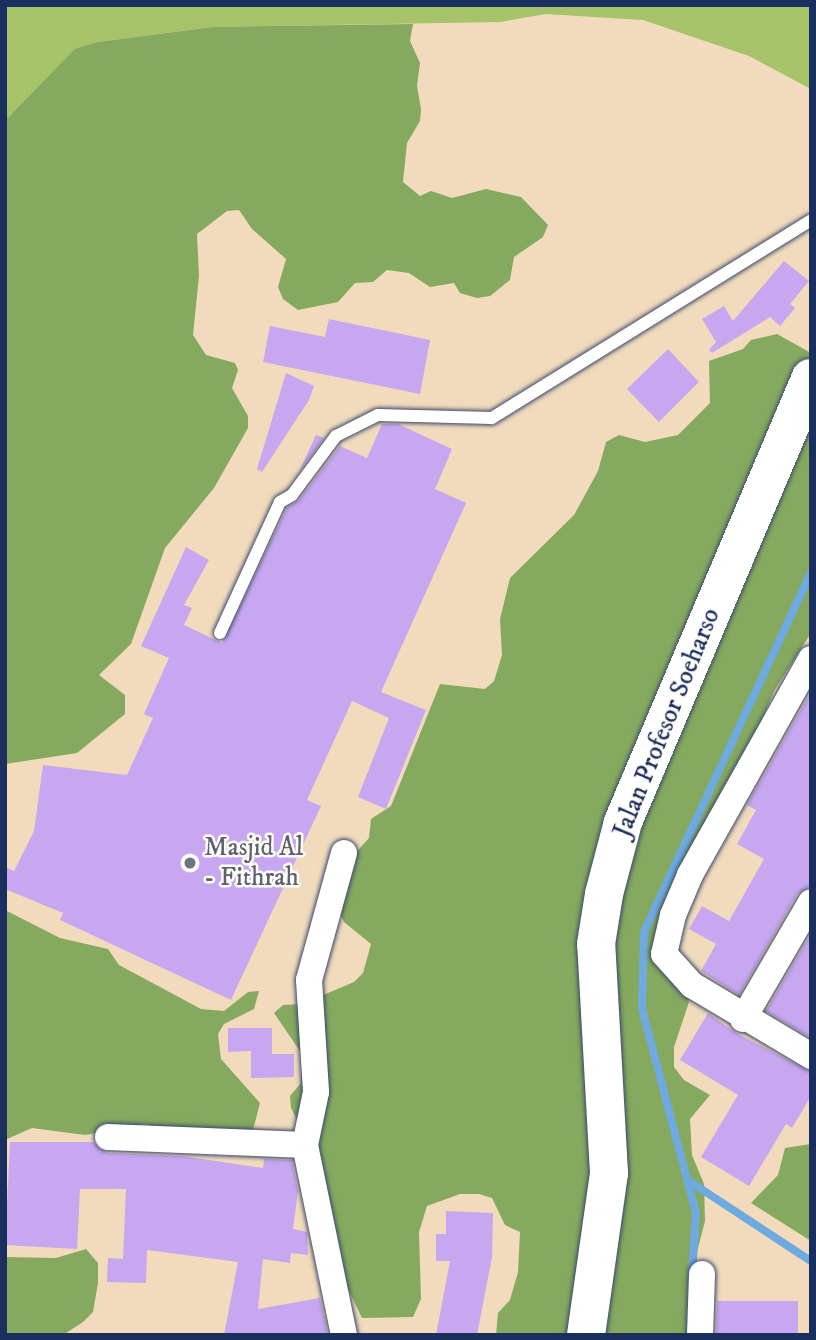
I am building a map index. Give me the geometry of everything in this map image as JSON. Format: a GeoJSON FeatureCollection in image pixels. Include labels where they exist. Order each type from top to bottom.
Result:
{"type":"FeatureCollection","features":[{"type":"Feature","properties":{"kind":"main road","name":"Jalan Profesor Soeharso"},"geometry":{"type":"LineString","coordinates":[[586,1335],[609,1173],[596,944],[604,894],[623,822],[811,378]]}},
{"type":"Feature","properties":{"kind":"street"},"geometry":{"type":"LineString","coordinates":[[811,659],[800,707],[690,875],[673,915],[664,954],[692,985],[743,1019],[811,1056]]}},
{"type":"Feature","properties":{"kind":"street"},"geometry":{"type":"LineString","coordinates":[[344,853],[309,980],[316,1092],[305,1145],[344,1335]]}},
{"type":"Feature","properties":{"kind":"street"},"geometry":{"type":"LineString","coordinates":[[743,1019],[811,902]]}},
{"type":"Feature","properties":{"kind":"street"},"geometry":{"type":"LineString","coordinates":[[108,1137],[305,1145]]}},
{"type":"Feature","properties":{"kind":"street"},"geometry":{"type":"LineString","coordinates":[[700,1335],[702,1274]]}},
{"type":"Feature","properties":{"kind":"lane"},"geometry":{"type":"LineString","coordinates":[[220,633],[280,502],[292,495],[337,436],[378,415],[492,418],[811,220]]}},
{"type":"Feature","properties":{"kind":"green space"},"geometry":{"type":"Polygon","coordinates":[[[5,5],[811,5],[811,89],[749,56],[643,20],[546,14],[500,22],[212,27],[98,42],[5,121],[5,5]]]}},
{"type":"Feature","properties":{"kind":"green space"},"geometry":{"type":"Polygon","coordinates":[[[413,24],[410,41],[420,63],[417,86],[421,109],[420,121],[407,143],[403,182],[420,196],[431,191],[452,198],[486,189],[521,197],[548,225],[543,237],[514,257],[510,280],[490,296],[477,298],[460,293],[454,283],[430,287],[409,273],[387,270],[373,282],[355,283],[338,302],[298,310],[283,299],[278,287],[286,259],[252,229],[239,210],[227,211],[197,234],[199,276],[193,335],[206,355],[235,363],[238,370],[232,388],[248,416],[248,428],[214,488],[165,548],[131,644],[99,675],[125,695],[125,714],[77,753],[5,764],[5,121],[75,49],[98,42],[212,27],[413,24]]]}},
{"type":"Feature","properties":{"kind":"green space"},"geometry":{"type":"Polygon","coordinates":[[[777,334],[811,353],[811,633],[774,691],[674,929],[689,1002],[674,1047],[674,1067],[684,1080],[710,1095],[690,1119],[692,1155],[704,1184],[705,1221],[693,1268],[691,1335],[496,1335],[498,1313],[510,1300],[518,1272],[520,1232],[505,1225],[492,1198],[479,1194],[460,1194],[427,1206],[419,1232],[421,1299],[413,1317],[362,1318],[339,1270],[307,1139],[291,1108],[290,1096],[301,1083],[302,1054],[274,1013],[283,1005],[302,1004],[354,982],[363,973],[371,944],[344,922],[337,908],[353,856],[369,838],[371,819],[391,806],[440,684],[485,689],[494,681],[502,655],[500,619],[510,578],[574,515],[598,471],[606,442],[619,435],[645,442],[678,435],[710,403],[709,361],[743,349],[751,340],[777,334]]]}},
{"type":"Feature","properties":{"kind":"green space"},"geometry":{"type":"Polygon","coordinates":[[[5,910],[60,938],[108,949],[119,965],[201,1009],[224,1011],[248,992],[259,991],[254,1009],[224,1024],[218,1034],[221,1059],[260,1103],[252,1134],[182,1138],[145,1124],[85,1135],[32,1128],[5,1140],[5,910]]]}},
{"type":"Feature","properties":{"kind":"green space"},"geometry":{"type":"Polygon","coordinates":[[[811,1144],[811,1241],[751,1203],[778,1175],[785,1148],[811,1144]]]}},
{"type":"Feature","properties":{"kind":"green space"},"geometry":{"type":"Polygon","coordinates":[[[86,1249],[98,1263],[93,1312],[63,1335],[5,1335],[5,1257],[56,1258],[86,1249]]]}},
{"type":"Feature","properties":{"kind":"building"},"geometry":{"type":"Polygon","coordinates":[[[784,261],[809,281],[790,304],[795,308],[780,326],[770,317],[712,353],[709,350],[716,342],[702,319],[724,306],[733,321],[784,261]]]}},
{"type":"Feature","properties":{"kind":"building"},"geometry":{"type":"Polygon","coordinates":[[[329,319],[430,340],[420,394],[263,362],[270,326],[325,337],[329,319]]]}},
{"type":"Feature","properties":{"kind":"building"},"geometry":{"type":"Polygon","coordinates":[[[668,349],[699,382],[659,422],[627,389],[668,349]]]}},
{"type":"Feature","properties":{"kind":"building"},"geometry":{"type":"Polygon","coordinates":[[[286,373],[314,386],[309,400],[262,472],[257,469],[286,373]]]}},
{"type":"Feature","properties":{"kind":"building"},"geometry":{"type":"Polygon","coordinates":[[[382,424],[398,424],[452,449],[435,489],[466,503],[381,692],[426,710],[386,809],[358,797],[389,718],[352,701],[307,800],[321,806],[231,1000],[60,920],[63,913],[5,889],[5,867],[14,871],[34,831],[43,765],[127,775],[153,718],[144,714],[169,658],[141,646],[186,547],[209,560],[184,605],[192,608],[184,625],[222,643],[287,508],[299,500],[340,446],[367,458],[382,424]]]}},
{"type":"Feature","properties":{"kind":"building"},"geometry":{"type":"Polygon","coordinates":[[[316,435],[324,438],[300,470],[316,435]]]}},
{"type":"Feature","properties":{"kind":"building"},"geometry":{"type":"Polygon","coordinates":[[[811,692],[811,886],[797,894],[739,995],[701,971],[716,944],[689,929],[702,906],[729,921],[764,859],[737,844],[756,810],[747,805],[811,692]]]}},
{"type":"Feature","properties":{"kind":"building"},"geometry":{"type":"Polygon","coordinates":[[[811,934],[811,1038],[766,1011],[811,934]]]}},
{"type":"Feature","properties":{"kind":"building"},"geometry":{"type":"Polygon","coordinates":[[[708,1013],[736,1033],[811,1072],[811,1096],[792,1128],[786,1124],[749,1186],[701,1157],[738,1095],[680,1060],[708,1013]]]}},
{"type":"Feature","properties":{"kind":"building"},"geometry":{"type":"Polygon","coordinates":[[[228,1028],[272,1028],[272,1054],[294,1054],[294,1077],[251,1078],[251,1051],[228,1052],[228,1028]]]}},
{"type":"Feature","properties":{"kind":"building"},"geometry":{"type":"Polygon","coordinates":[[[10,1142],[93,1142],[107,1153],[182,1156],[263,1168],[264,1159],[292,1160],[298,1191],[293,1229],[307,1232],[308,1255],[291,1253],[290,1263],[263,1259],[258,1309],[320,1298],[328,1335],[224,1335],[238,1262],[147,1250],[146,1283],[107,1282],[108,1258],[123,1259],[126,1189],[80,1189],[77,1249],[5,1245],[10,1142]]]}},
{"type":"Feature","properties":{"kind":"building"},"geometry":{"type":"Polygon","coordinates":[[[446,1211],[493,1213],[492,1257],[477,1335],[436,1335],[450,1261],[436,1261],[436,1234],[446,1234],[446,1211]]]}},
{"type":"Feature","properties":{"kind":"building"},"geometry":{"type":"Polygon","coordinates":[[[717,1301],[798,1301],[798,1335],[716,1335],[717,1301]]]}},
{"type":"Feature","properties":{"kind":"waterway"},"geometry":{"type":"LineString","coordinates":[[692,1275],[696,1213],[642,1009],[644,932],[811,573]]}},
{"type":"Feature","properties":{"kind":"waterway"},"geometry":{"type":"LineString","coordinates":[[689,1181],[811,1261]]}},
{"type":"Feature","properties":{"kind":"place","name":"Masjid Al - Fithrah"},"geometry":{"type":"Point","coordinates":[190,863]}}]}
